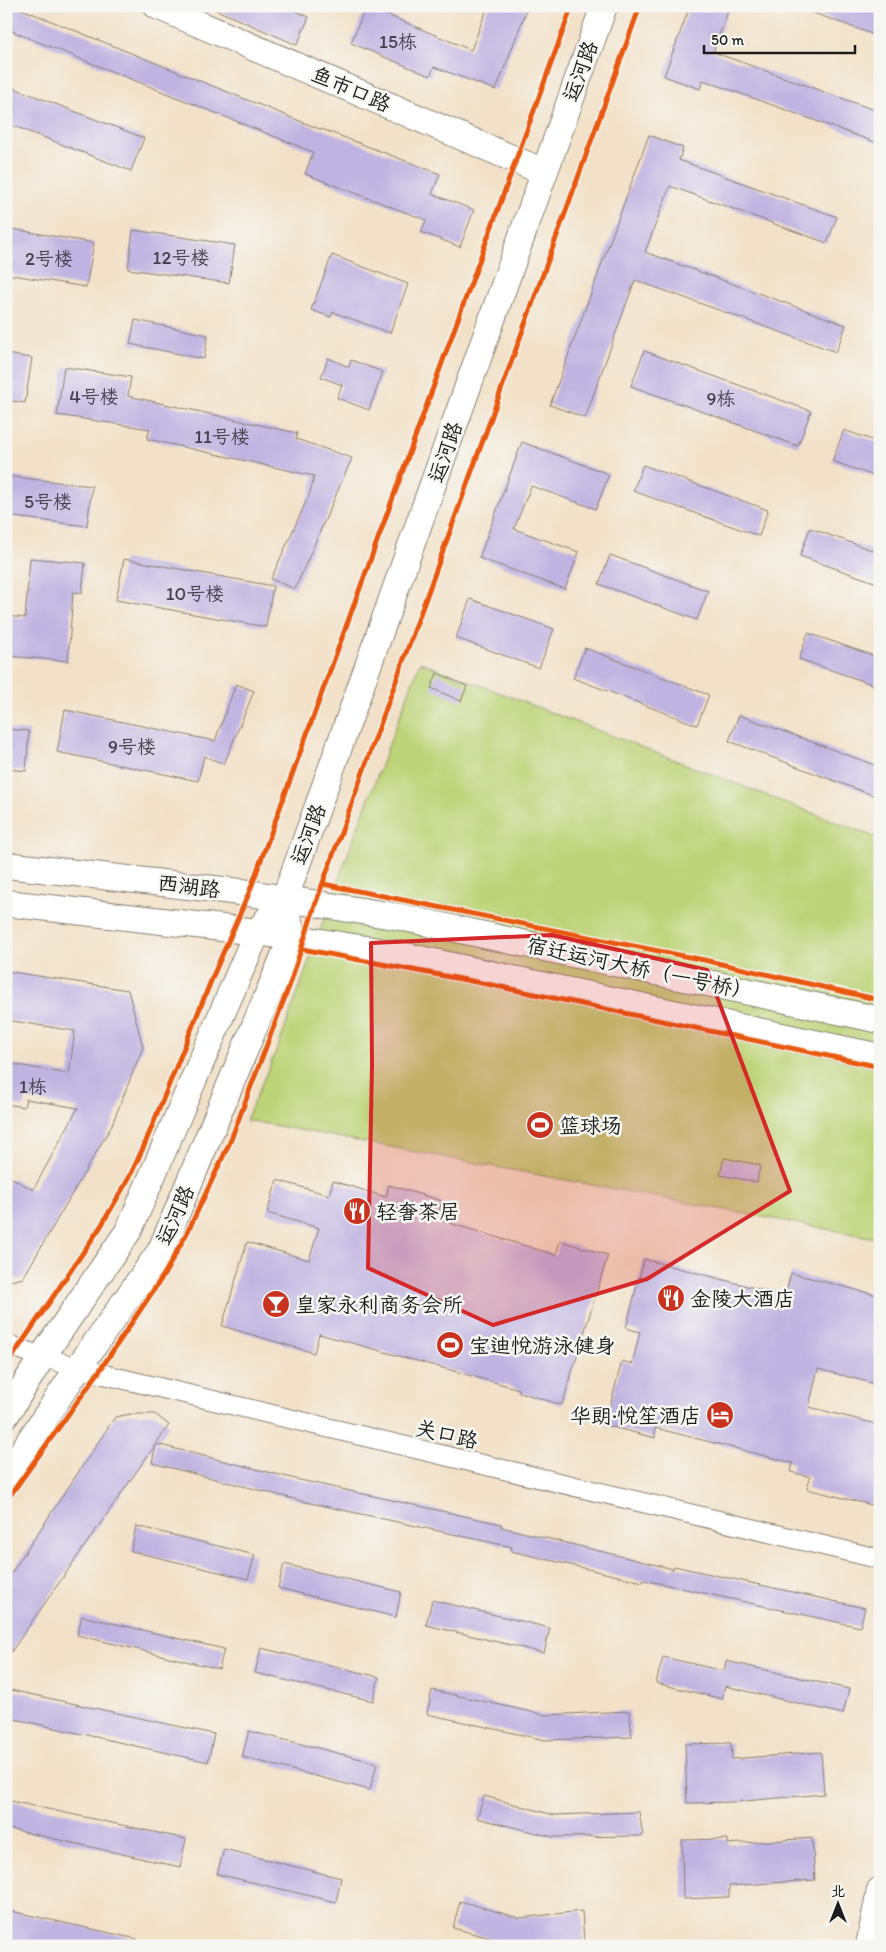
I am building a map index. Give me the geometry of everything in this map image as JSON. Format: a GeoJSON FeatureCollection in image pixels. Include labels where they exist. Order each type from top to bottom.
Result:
{"type":"FeatureCollection","features":[{"type":"Feature","properties":{"kind":"street","name":"鱼市口路"},"geometry":{"type":"LineString","coordinates":[[157,6],[544,172]]}},
{"type":"Feature","properties":{"kind":"street","name":"运河路"},"geometry":{"type":"LineString","coordinates":[[6,1415],[42,1357],[129,1230],[257,932],[285,898],[604,6]]}},
{"type":"Feature","properties":{"kind":"street","name":"西湖路"},"geometry":{"type":"LineString","coordinates":[[6,865],[285,898],[400,917]]}},
{"type":"Feature","properties":{"kind":"street","name":"运河路"},"geometry":{"type":"LineString","coordinates":[[6,1476],[160,1250],[292,937],[285,898]]}},
{"type":"Feature","properties":{"kind":"street","name":"西湖路"},"geometry":{"type":"LineString","coordinates":[[6,903],[257,932],[392,953]]}},
{"type":"Feature","properties":{"kind":"street","name":"宿迁运河大桥（一号桥）"},"geometry":{"type":"LineString","coordinates":[[400,917],[880,1020]]}},
{"type":"Feature","properties":{"kind":"street","name":"宿迁运河大桥（一号桥）"},"geometry":{"type":"LineString","coordinates":[[392,953],[880,1057]]}},
{"type":"Feature","properties":{"kind":"street","name":"关口路"},"geometry":{"type":"LineString","coordinates":[[6,1344],[78,1368],[880,1559]]}},
{"type":"Feature","properties":{"kind":"street"},"geometry":{"type":"LineString","coordinates":[[869,1946],[880,1890]]}},
{"type":"Feature","properties":{"kind":"highlighted area"},"geometry":{"type":"Polygon","coordinates":[[[552,935],[707,970],[790,1191],[647,1279],[493,1325],[368,1268],[372,1065],[371,943],[552,935]]]}},
{"type":"Feature","properties":{"kind":"green space"},"geometry":{"type":"Polygon","coordinates":[[[420,662],[880,839],[880,1239],[246,1120],[280,1042],[338,880],[420,662]]]}},
{"type":"Feature","properties":{"kind":"building"},"geometry":{"type":"Polygon","coordinates":[[[6,6],[14,6],[322,130],[440,174],[432,194],[474,210],[460,247],[421,232],[426,220],[305,174],[313,152],[6,29],[6,6]]]}},
{"type":"Feature","properties":{"kind":"building"},"geometry":{"type":"Polygon","coordinates":[[[207,6],[285,6],[309,17],[297,45],[207,6]]]}},
{"type":"Feature","properties":{"kind":"building"},"geometry":{"type":"Polygon","coordinates":[[[366,6],[471,50],[488,6],[528,6],[496,90],[434,67],[430,76],[351,43],[366,6]]]}},
{"type":"Feature","properties":{"kind":"building"},"geometry":{"type":"Polygon","coordinates":[[[690,6],[730,6],[713,52],[880,112],[880,144],[703,80],[700,89],[664,76],[690,6]]]}},
{"type":"Feature","properties":{"kind":"building"},"geometry":{"type":"Polygon","coordinates":[[[800,6],[880,6],[880,37],[800,8],[800,6]]]}},
{"type":"Feature","properties":{"kind":"building"},"geometry":{"type":"Polygon","coordinates":[[[6,85],[144,138],[131,171],[6,123],[6,85]]]}},
{"type":"Feature","properties":{"kind":"building"},"geometry":{"type":"Polygon","coordinates":[[[649,135],[683,148],[679,160],[837,217],[827,243],[670,186],[645,252],[846,325],[836,352],[635,280],[585,418],[550,405],[649,135]]]}},
{"type":"Feature","properties":{"kind":"building"},"geometry":{"type":"Polygon","coordinates":[[[6,228],[94,243],[86,287],[6,274],[6,228]]]}},
{"type":"Feature","properties":{"kind":"building"},"geometry":{"type":"Polygon","coordinates":[[[133,230],[235,245],[229,283],[128,269],[133,230]]]}},
{"type":"Feature","properties":{"kind":"building"},"geometry":{"type":"Polygon","coordinates":[[[332,255],[408,284],[390,333],[333,312],[331,317],[311,310],[332,255]]]}},
{"type":"Feature","properties":{"kind":"building"},"geometry":{"type":"Polygon","coordinates":[[[135,320],[208,335],[204,359],[130,344],[135,320]]]}},
{"type":"Feature","properties":{"kind":"building"},"geometry":{"type":"Polygon","coordinates":[[[644,351],[811,411],[798,446],[631,386],[644,351]]]}},
{"type":"Feature","properties":{"kind":"building"},"geometry":{"type":"Polygon","coordinates":[[[6,354],[32,358],[25,403],[6,400],[6,354]]]}},
{"type":"Feature","properties":{"kind":"building"},"geometry":{"type":"Polygon","coordinates":[[[328,358],[349,367],[351,360],[383,372],[369,410],[337,398],[342,385],[321,377],[328,358]]]}},
{"type":"Feature","properties":{"kind":"building"},"geometry":{"type":"Polygon","coordinates":[[[64,367],[131,377],[128,396],[297,433],[296,439],[352,458],[295,589],[271,579],[310,493],[314,476],[147,439],[150,429],[57,415],[64,367]]]}},
{"type":"Feature","properties":{"kind":"building"},"geometry":{"type":"Polygon","coordinates":[[[844,430],[880,443],[880,478],[832,461],[844,430]]]}},
{"type":"Feature","properties":{"kind":"building"},"geometry":{"type":"Polygon","coordinates":[[[522,442],[609,474],[596,509],[531,486],[514,529],[579,552],[565,589],[479,558],[522,442]]]}},
{"type":"Feature","properties":{"kind":"building"},"geometry":{"type":"Polygon","coordinates":[[[643,465],[768,510],[759,536],[633,491],[643,465]]]}},
{"type":"Feature","properties":{"kind":"building"},"geometry":{"type":"Polygon","coordinates":[[[6,476],[92,486],[87,526],[6,516],[6,476]]]}},
{"type":"Feature","properties":{"kind":"building"},"geometry":{"type":"Polygon","coordinates":[[[810,528],[880,553],[880,584],[800,556],[810,528]]]}},
{"type":"Feature","properties":{"kind":"building"},"geometry":{"type":"Polygon","coordinates":[[[610,555],[708,591],[697,620],[599,584],[610,555]]]}},
{"type":"Feature","properties":{"kind":"building"},"geometry":{"type":"Polygon","coordinates":[[[30,558],[85,563],[82,593],[73,592],[68,661],[6,656],[6,616],[25,618],[30,558]]]}},
{"type":"Feature","properties":{"kind":"building"},"geometry":{"type":"Polygon","coordinates":[[[124,559],[273,586],[266,627],[116,600],[124,559]]]}},
{"type":"Feature","properties":{"kind":"building"},"geometry":{"type":"Polygon","coordinates":[[[470,599],[554,629],[539,668],[456,638],[470,599]]]}},
{"type":"Feature","properties":{"kind":"building"},"geometry":{"type":"Polygon","coordinates":[[[808,633],[880,658],[880,687],[799,659],[808,633]]]}},
{"type":"Feature","properties":{"kind":"building"},"geometry":{"type":"Polygon","coordinates":[[[585,648],[709,695],[697,725],[573,678],[585,648]]]}},
{"type":"Feature","properties":{"kind":"building"},"geometry":{"type":"Polygon","coordinates":[[[437,673],[467,686],[461,701],[431,688],[437,673]]]}},
{"type":"Feature","properties":{"kind":"building"},"geometry":{"type":"Polygon","coordinates":[[[236,684],[254,691],[224,764],[204,756],[198,781],[57,752],[65,710],[215,741],[236,684]]]}},
{"type":"Feature","properties":{"kind":"building"},"geometry":{"type":"Polygon","coordinates":[[[739,715],[880,767],[880,798],[729,741],[739,715]]]}},
{"type":"Feature","properties":{"kind":"building"},"geometry":{"type":"Polygon","coordinates":[[[6,729],[29,731],[26,771],[6,769],[6,729]]]}},
{"type":"Feature","properties":{"kind":"building"},"geometry":{"type":"Polygon","coordinates":[[[6,971],[128,990],[143,1047],[111,1127],[23,1278],[6,1282],[6,1186],[12,1178],[33,1190],[78,1108],[26,1099],[24,1107],[6,1104],[6,1063],[69,1074],[75,1031],[6,1020],[6,971]]]}},
{"type":"Feature","properties":{"kind":"building"},"geometry":{"type":"Polygon","coordinates":[[[724,1158],[760,1165],[757,1182],[720,1175],[724,1158]]]}},
{"type":"Feature","properties":{"kind":"building"},"geometry":{"type":"Polygon","coordinates":[[[277,1180],[329,1195],[333,1181],[386,1197],[389,1185],[442,1201],[436,1219],[556,1255],[560,1241],[608,1255],[562,1405],[519,1392],[519,1389],[319,1334],[314,1353],[222,1326],[247,1242],[309,1260],[319,1228],[267,1213],[277,1180]]]}},
{"type":"Feature","properties":{"kind":"building"},"geometry":{"type":"Polygon","coordinates":[[[644,1259],[785,1296],[791,1273],[880,1296],[880,1385],[818,1369],[809,1407],[880,1425],[880,1507],[807,1489],[810,1477],[791,1472],[793,1463],[655,1428],[655,1438],[605,1425],[622,1361],[632,1364],[640,1332],[626,1328],[644,1259]]]}},
{"type":"Feature","properties":{"kind":"building"},"geometry":{"type":"Polygon","coordinates":[[[131,1414],[155,1414],[169,1425],[6,1659],[6,1581],[115,1417],[131,1414]]]}},
{"type":"Feature","properties":{"kind":"building"},"geometry":{"type":"Polygon","coordinates":[[[156,1444],[300,1480],[501,1524],[501,1527],[673,1569],[674,1566],[865,1608],[860,1627],[644,1580],[643,1582],[511,1551],[512,1547],[306,1502],[152,1463],[156,1444]]]}},
{"type":"Feature","properties":{"kind":"building"},"geometry":{"type":"Polygon","coordinates":[[[136,1526],[255,1555],[248,1579],[131,1551],[136,1526]]]}},
{"type":"Feature","properties":{"kind":"building"},"geometry":{"type":"Polygon","coordinates":[[[284,1564],[401,1592],[396,1617],[278,1588],[284,1564]]]}},
{"type":"Feature","properties":{"kind":"building"},"geometry":{"type":"Polygon","coordinates":[[[432,1600],[550,1628],[544,1653],[426,1625],[432,1600]]]}},
{"type":"Feature","properties":{"kind":"building"},"geometry":{"type":"Polygon","coordinates":[[[82,1616],[224,1649],[219,1669],[77,1635],[82,1616]]]}},
{"type":"Feature","properties":{"kind":"building"},"geometry":{"type":"Polygon","coordinates":[[[261,1648],[379,1677],[373,1701],[255,1673],[261,1648]]]}},
{"type":"Feature","properties":{"kind":"building"},"geometry":{"type":"Polygon","coordinates":[[[663,1657],[724,1671],[726,1661],[849,1689],[843,1714],[725,1686],[722,1699],[656,1683],[663,1657]]]}},
{"type":"Feature","properties":{"kind":"building"},"geometry":{"type":"Polygon","coordinates":[[[6,1689],[214,1734],[208,1762],[6,1717],[6,1689]]]}},
{"type":"Feature","properties":{"kind":"building"},"geometry":{"type":"Polygon","coordinates":[[[432,1690],[545,1715],[629,1711],[632,1737],[545,1740],[427,1714],[432,1690]]]}},
{"type":"Feature","properties":{"kind":"building"},"geometry":{"type":"Polygon","coordinates":[[[249,1731],[377,1763],[370,1790],[242,1757],[249,1731]]]}},
{"type":"Feature","properties":{"kind":"building"},"geometry":{"type":"Polygon","coordinates":[[[731,1743],[732,1759],[821,1752],[824,1794],[733,1802],[687,1803],[685,1744],[731,1743]]]}},
{"type":"Feature","properties":{"kind":"building"},"geometry":{"type":"Polygon","coordinates":[[[484,1796],[554,1815],[639,1812],[643,1836],[553,1837],[477,1818],[484,1796]]]}},
{"type":"Feature","properties":{"kind":"building"},"geometry":{"type":"Polygon","coordinates":[[[6,1800],[186,1839],[180,1867],[6,1828],[6,1800]]]}},
{"type":"Feature","properties":{"kind":"building"},"geometry":{"type":"Polygon","coordinates":[[[812,1838],[815,1880],[729,1886],[729,1897],[683,1899],[682,1840],[728,1839],[728,1844],[812,1838]]]}},
{"type":"Feature","properties":{"kind":"building"},"geometry":{"type":"Polygon","coordinates":[[[224,1849],[341,1878],[336,1902],[217,1874],[224,1849]]]}},
{"type":"Feature","properties":{"kind":"building"},"geometry":{"type":"Polygon","coordinates":[[[460,1901],[519,1918],[582,1911],[584,1942],[515,1945],[453,1928],[460,1901]]]}},
{"type":"Feature","properties":{"kind":"building"},"geometry":{"type":"Polygon","coordinates":[[[6,1910],[137,1939],[136,1946],[37,1946],[6,1939],[6,1910]]]}},
{"type":"Feature","properties":{"kind":"cycle path"},"geometry":{"type":"LineString","coordinates":[[6,1366],[101,1226],[129,1178],[144,1146],[249,893],[572,6]]}},
{"type":"Feature","properties":{"kind":"cycle path"},"geometry":{"type":"LineString","coordinates":[[6,1501],[98,1373],[165,1273],[189,1229],[230,1142],[291,981],[316,902],[640,6]]}},
{"type":"Feature","properties":{"kind":"cycle path"},"geometry":{"type":"LineString","coordinates":[[323,884],[704,960],[880,1000]]}},
{"type":"Feature","properties":{"kind":"cycle path"},"geometry":{"type":"LineString","coordinates":[[302,949],[487,984],[880,1067]]}},
{"type":"Feature","properties":{"kind":"place","name":"篮球场"},"geometry":{"type":"Point","coordinates":[540,1125]}},
{"type":"Feature","properties":{"kind":"place","name":"轻奢茶居"},"geometry":{"type":"Point","coordinates":[357,1211]}},
{"type":"Feature","properties":{"kind":"place","name":"金陵大酒店"},"geometry":{"type":"Point","coordinates":[671,1298]}},
{"type":"Feature","properties":{"kind":"place","name":"皇家永利商务会所"},"geometry":{"type":"Point","coordinates":[276,1304]}},
{"type":"Feature","properties":{"kind":"place","name":"宝迪悦游泳健身"},"geometry":{"type":"Point","coordinates":[450,1345]}},
{"type":"Feature","properties":{"kind":"place","name":"华朗·悦笙酒店"},"geometry":{"type":"Point","coordinates":[720,1415]}}]}
